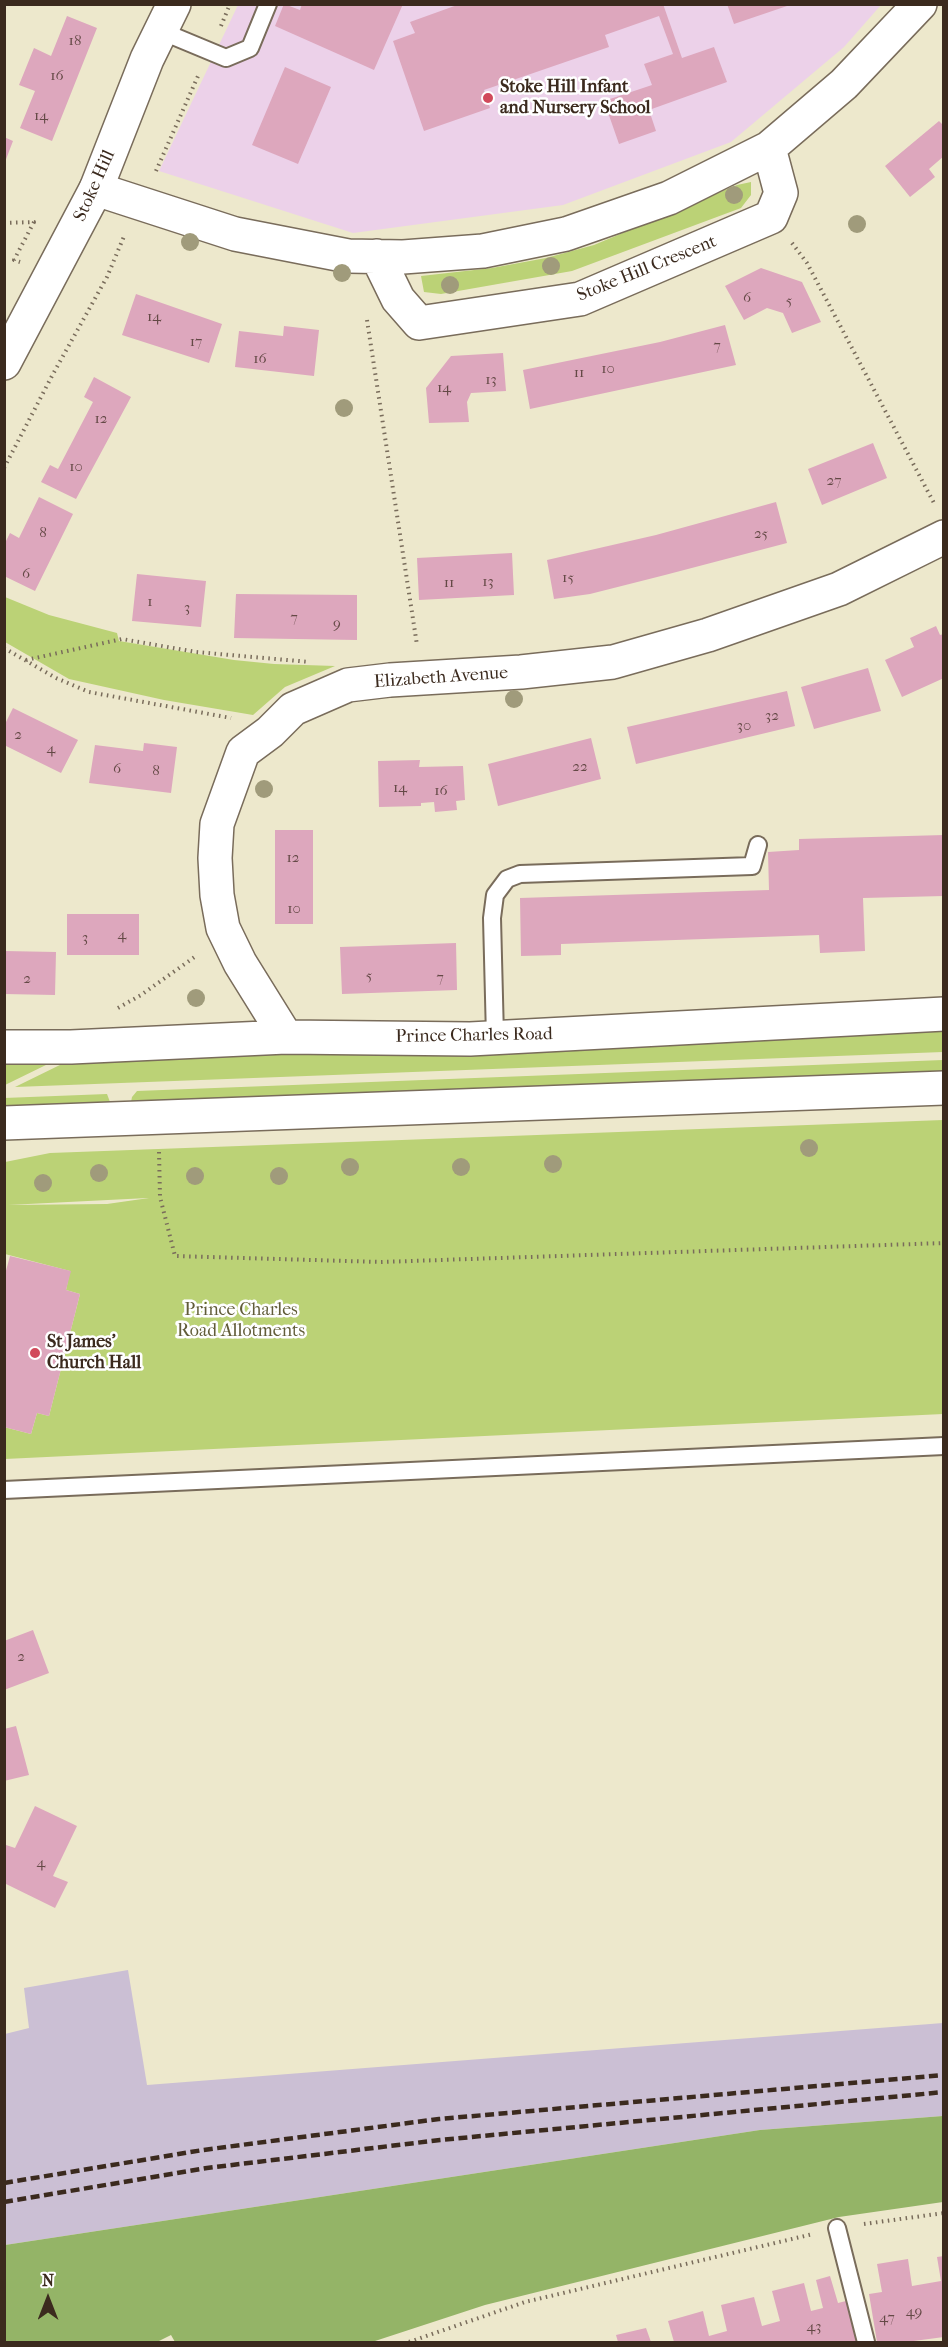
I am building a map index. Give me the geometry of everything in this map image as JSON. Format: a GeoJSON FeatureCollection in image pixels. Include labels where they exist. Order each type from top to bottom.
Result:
{"type":"FeatureCollection","features":[{"type":"Feature","properties":{"kind":"street"},"geometry":{"type":"LineString","coordinates":[[96,189],[235,234],[348,256],[404,257],[483,251],[566,234],[669,198],[769,148],[844,84],[920,4]]}},
{"type":"Feature","properties":{"kind":"street","name":"Stoke Hill"},"geometry":{"type":"LineString","coordinates":[[4,363],[96,189],[147,59],[167,18]]}},
{"type":"Feature","properties":{"kind":"street"},"geometry":{"type":"LineString","coordinates":[[769,148],[781,193],[771,217]]}},
{"type":"Feature","properties":{"kind":"street","name":"Stoke Hill Crescent"},"geometry":{"type":"LineString","coordinates":[[377,256],[398,299],[419,323],[579,299],[771,217]]}},
{"type":"Feature","properties":{"kind":"street","name":"Elizabeth Avenue"},"geometry":{"type":"LineString","coordinates":[[286,1037],[240,963],[223,928],[217,895],[215,858],[218,824],[243,752],[270,732],[293,709],[348,685],[521,672],[624,659],[708,635],[838,589],[941,524]]}},
{"type":"Feature","properties":{"kind":"street","name":"Prince Charles Road"},"geometry":{"type":"LineString","coordinates":[[4,1047],[286,1037],[470,1039],[944,1014]]}},
{"type":"Feature","properties":{"kind":"street"},"geometry":{"type":"LineString","coordinates":[[4,1123],[944,1088]]}},
{"type":"Feature","properties":{"kind":"lane"},"geometry":{"type":"LineString","coordinates":[[167,18],[209,51],[225,58],[250,48],[268,4]]}},
{"type":"Feature","properties":{"kind":"lane"},"geometry":{"type":"LineString","coordinates":[[495,1037],[492,918],[495,895],[507,879],[520,874],[752,866],[758,845]]}},
{"type":"Feature","properties":{"kind":"lane"},"geometry":{"type":"LineString","coordinates":[[4,1490],[944,1446]]}},
{"type":"Feature","properties":{"kind":"lane"},"geometry":{"type":"LineString","coordinates":[[837,2228],[866,2343]]}},
{"type":"Feature","properties":{"kind":"path"},"geometry":{"type":"LineString","coordinates":[[4,468],[52,374],[107,277],[230,4]]}},
{"type":"Feature","properties":{"kind":"path"},"geometry":{"type":"LineString","coordinates":[[771,217],[807,263],[941,524]]}},
{"type":"Feature","properties":{"kind":"path"},"geometry":{"type":"LineString","coordinates":[[367,318],[423,678]]}},
{"type":"Feature","properties":{"kind":"path"},"geometry":{"type":"LineString","coordinates":[[26,660],[122,639],[196,652],[315,662]]}},
{"type":"Feature","properties":{"kind":"path"},"geometry":{"type":"LineString","coordinates":[[4,648],[56,678],[89,692],[245,720],[270,732]]}},
{"type":"Feature","properties":{"kind":"path"},"geometry":{"type":"LineString","coordinates":[[159,1118],[160,1197],[175,1256],[381,1262],[944,1243]]}},
{"type":"Feature","properties":{"kind":"path"},"geometry":{"type":"LineString","coordinates":[[409,2343],[525,2302],[837,2228],[944,2213]]}},
{"type":"Feature","properties":{"kind":"shaded area","name":"Stoke Hill Infant and Nursery School"},"geometry":{"type":"Polygon","coordinates":[[[238,5],[881,5],[844,47],[731,142],[563,205],[353,233],[159,171],[238,5]]]}},
{"type":"Feature","properties":{"kind":"shaded area"},"geometry":{"type":"Polygon","coordinates":[[[128,1970],[147,2085],[943,2023],[943,2116],[760,2130],[5,2245],[5,2034],[29,2028],[24,1988],[128,1970]]]}},
{"type":"Feature","properties":{"kind":"green space"},"geometry":{"type":"Polygon","coordinates":[[[751,182],[751,195],[741,208],[572,271],[441,294],[424,292],[421,276],[492,268],[546,258],[594,245],[737,185],[751,182]]]}},
{"type":"Feature","properties":{"kind":"green space"},"geometry":{"type":"Polygon","coordinates":[[[5,597],[49,615],[117,633],[119,641],[234,660],[335,666],[285,687],[253,715],[164,700],[69,679],[5,642],[5,597]]]}},
{"type":"Feature","properties":{"kind":"green space"},"geometry":{"type":"Polygon","coordinates":[[[943,1030],[943,1052],[15,1087],[66,1062],[943,1030]]]}},
{"type":"Feature","properties":{"kind":"green space"},"geometry":{"type":"Polygon","coordinates":[[[943,1060],[943,1072],[131,1102],[137,1091],[943,1060]]]}},
{"type":"Feature","properties":{"kind":"green space"},"geometry":{"type":"Polygon","coordinates":[[[48,1064],[5,1085],[5,1065],[48,1064]]]}},
{"type":"Feature","properties":{"kind":"green space"},"geometry":{"type":"Polygon","coordinates":[[[107,1094],[110,1102],[5,1107],[4,1098],[107,1094]]]}},
{"type":"Feature","properties":{"kind":"green space","name":"Prince Charles Road Allotments"},"geometry":{"type":"Polygon","coordinates":[[[943,1120],[943,1414],[5,1459],[4,1427],[31,1434],[37,1413],[49,1416],[80,1294],[66,1290],[70,1271],[5,1254],[5,1162],[50,1153],[943,1120]],[[149,1198],[8,1205],[107,1204],[149,1198]]]}},
{"type":"Feature","properties":{"kind":"green space"},"geometry":{"type":"Polygon","coordinates":[[[943,2116],[943,2202],[839,2217],[485,2305],[372,2342],[175,2342],[171,2335],[157,2342],[5,2342],[5,2245],[760,2130],[943,2116]]]}},
{"type":"Feature","properties":{"kind":"building"},"geometry":{"type":"Polygon","coordinates":[[[284,4],[300,10],[302,4],[403,4],[374,70],[275,26],[284,4]]]}},
{"type":"Feature","properties":{"kind":"building"},"geometry":{"type":"Polygon","coordinates":[[[460,4],[663,4],[682,58],[714,47],[727,82],[649,110],[656,131],[619,144],[604,101],[652,85],[644,64],[673,54],[659,16],[605,35],[609,47],[484,90],[490,108],[424,131],[393,41],[415,33],[410,22],[460,4]]]}},
{"type":"Feature","properties":{"kind":"building"},"geometry":{"type":"Polygon","coordinates":[[[727,4],[790,4],[790,5],[734,24],[727,4]]]}},
{"type":"Feature","properties":{"kind":"building"},"geometry":{"type":"Polygon","coordinates":[[[67,16],[97,28],[52,141],[20,128],[35,91],[19,85],[34,48],[51,56],[67,16]]]}},
{"type":"Feature","properties":{"kind":"building"},"geometry":{"type":"Polygon","coordinates":[[[285,67],[331,87],[298,164],[252,145],[285,67]]]}},
{"type":"Feature","properties":{"kind":"building"},"geometry":{"type":"Polygon","coordinates":[[[939,121],[944,126],[944,156],[929,169],[935,177],[910,197],[885,166],[939,121]]]}},
{"type":"Feature","properties":{"kind":"building"},"geometry":{"type":"Polygon","coordinates":[[[4,137],[13,141],[5,162],[4,162],[4,137]]]}},
{"type":"Feature","properties":{"kind":"building"},"geometry":{"type":"Polygon","coordinates":[[[761,268],[802,282],[821,322],[792,333],[783,313],[767,308],[744,320],[725,286],[761,268]]]}},
{"type":"Feature","properties":{"kind":"building"},"geometry":{"type":"Polygon","coordinates":[[[136,294],[222,324],[209,363],[122,335],[136,294]]]}},
{"type":"Feature","properties":{"kind":"building"},"geometry":{"type":"Polygon","coordinates":[[[725,325],[736,365],[530,409],[523,370],[660,342],[725,325]]]}},
{"type":"Feature","properties":{"kind":"building"},"geometry":{"type":"Polygon","coordinates":[[[284,326],[319,330],[314,376],[235,367],[239,331],[283,336],[284,326]]]}},
{"type":"Feature","properties":{"kind":"building"},"geometry":{"type":"Polygon","coordinates":[[[503,353],[506,391],[471,393],[467,402],[469,422],[429,423],[426,388],[451,356],[503,353]]]}},
{"type":"Feature","properties":{"kind":"building"},"geometry":{"type":"Polygon","coordinates":[[[94,377],[131,397],[76,499],[41,482],[50,465],[58,469],[93,402],[84,397],[94,377]]]}},
{"type":"Feature","properties":{"kind":"building"},"geometry":{"type":"Polygon","coordinates":[[[873,443],[887,478],[822,505],[808,469],[873,443]]]}},
{"type":"Feature","properties":{"kind":"building"},"geometry":{"type":"Polygon","coordinates":[[[39,497],[73,514],[35,591],[4,576],[4,545],[10,533],[19,538],[39,497]]]}},
{"type":"Feature","properties":{"kind":"building"},"geometry":{"type":"Polygon","coordinates":[[[776,502],[787,543],[590,594],[554,599],[547,560],[656,535],[776,502]]]}},
{"type":"Feature","properties":{"kind":"building"},"geometry":{"type":"Polygon","coordinates":[[[512,553],[514,595],[419,600],[417,558],[512,553]]]}},
{"type":"Feature","properties":{"kind":"building"},"geometry":{"type":"Polygon","coordinates":[[[137,574],[206,581],[201,627],[132,621],[137,574]]]}},
{"type":"Feature","properties":{"kind":"building"},"geometry":{"type":"Polygon","coordinates":[[[236,594],[357,595],[357,640],[234,638],[236,594]]]}},
{"type":"Feature","properties":{"kind":"building"},"geometry":{"type":"Polygon","coordinates":[[[936,626],[940,635],[944,634],[944,678],[902,697],[885,660],[914,647],[910,638],[936,626]]]}},
{"type":"Feature","properties":{"kind":"building"},"geometry":{"type":"Polygon","coordinates":[[[868,668],[881,711],[814,729],[801,687],[868,668]]]}},
{"type":"Feature","properties":{"kind":"building"},"geometry":{"type":"Polygon","coordinates":[[[787,691],[795,726],[636,764],[627,727],[787,691]]]}},
{"type":"Feature","properties":{"kind":"building"},"geometry":{"type":"Polygon","coordinates":[[[13,708],[78,740],[61,773],[4,745],[4,726],[13,708]]]}},
{"type":"Feature","properties":{"kind":"building"},"geometry":{"type":"Polygon","coordinates":[[[591,738],[601,779],[498,806],[488,764],[591,738]]]}},
{"type":"Feature","properties":{"kind":"building"},"geometry":{"type":"Polygon","coordinates":[[[144,743],[177,747],[171,793],[89,783],[95,745],[143,751],[144,743]]]}},
{"type":"Feature","properties":{"kind":"building"},"geometry":{"type":"Polygon","coordinates":[[[420,760],[419,767],[463,766],[465,800],[456,801],[457,810],[435,812],[434,802],[421,803],[421,806],[379,807],[378,761],[420,760]]]}},
{"type":"Feature","properties":{"kind":"building"},"geometry":{"type":"Polygon","coordinates":[[[275,830],[313,830],[313,924],[275,924],[275,830]]]}},
{"type":"Feature","properties":{"kind":"building"},"geometry":{"type":"Polygon","coordinates":[[[944,835],[944,896],[863,898],[865,951],[820,953],[819,935],[561,944],[561,955],[521,956],[520,898],[769,890],[768,852],[799,850],[799,839],[944,835]]]}},
{"type":"Feature","properties":{"kind":"building"},"geometry":{"type":"Polygon","coordinates":[[[67,914],[139,914],[139,955],[67,955],[67,914]]]}},
{"type":"Feature","properties":{"kind":"building"},"geometry":{"type":"Polygon","coordinates":[[[456,943],[457,990],[342,994],[340,947],[456,943]]]}},
{"type":"Feature","properties":{"kind":"building"},"geometry":{"type":"Polygon","coordinates":[[[4,951],[56,952],[55,995],[4,994],[4,951]]]}},
{"type":"Feature","properties":{"kind":"building","name":"St James' Church Hall"},"geometry":{"type":"Polygon","coordinates":[[[10,1256],[71,1271],[66,1290],[80,1294],[49,1416],[37,1413],[31,1434],[4,1427],[4,1278],[10,1256]]]}},
{"type":"Feature","properties":{"kind":"building"},"geometry":{"type":"Polygon","coordinates":[[[33,1630],[49,1673],[4,1690],[4,1641],[33,1630]]]}},
{"type":"Feature","properties":{"kind":"building"},"geometry":{"type":"Polygon","coordinates":[[[16,1726],[29,1775],[4,1781],[4,1729],[16,1726]]]}},
{"type":"Feature","properties":{"kind":"building"},"geometry":{"type":"Polygon","coordinates":[[[35,1806],[77,1826],[53,1876],[68,1882],[55,1908],[4,1883],[4,1849],[6,1845],[15,1848],[35,1806]]]}},
{"type":"Feature","properties":{"kind":"building"},"geometry":{"type":"Polygon","coordinates":[[[944,2256],[944,2337],[906,2342],[877,2342],[869,2294],[882,2292],[877,2264],[908,2259],[912,2286],[941,2281],[937,2257],[944,2256]]]}},
{"type":"Feature","properties":{"kind":"building"},"geometry":{"type":"Polygon","coordinates":[[[830,2276],[838,2303],[846,2301],[857,2342],[674,2342],[668,2321],[703,2311],[709,2336],[727,2331],[721,2305],[754,2297],[762,2326],[780,2321],[772,2291],[804,2283],[811,2311],[823,2308],[816,2280],[830,2276]]]}},
{"type":"Feature","properties":{"kind":"building"},"geometry":{"type":"Polygon","coordinates":[[[646,2328],[651,2342],[618,2342],[616,2335],[646,2328]]]}},
{"type":"Feature","properties":{"kind":"railway"},"geometry":{"type":"LineString","coordinates":[[4,2183],[203,2150],[439,2119],[944,2075]]}},
{"type":"Feature","properties":{"kind":"railway"},"geometry":{"type":"LineString","coordinates":[[4,2202],[207,2168],[440,2140],[944,2092]]}},
{"type":"Feature","properties":{"kind":"place","name":"Stoke Hill Infant and Nursery School"},"geometry":{"type":"Point","coordinates":[488,98]}},
{"type":"Feature","properties":{"kind":"place","name":"St James' Church Hall"},"geometry":{"type":"Point","coordinates":[35,1353]}}]}
